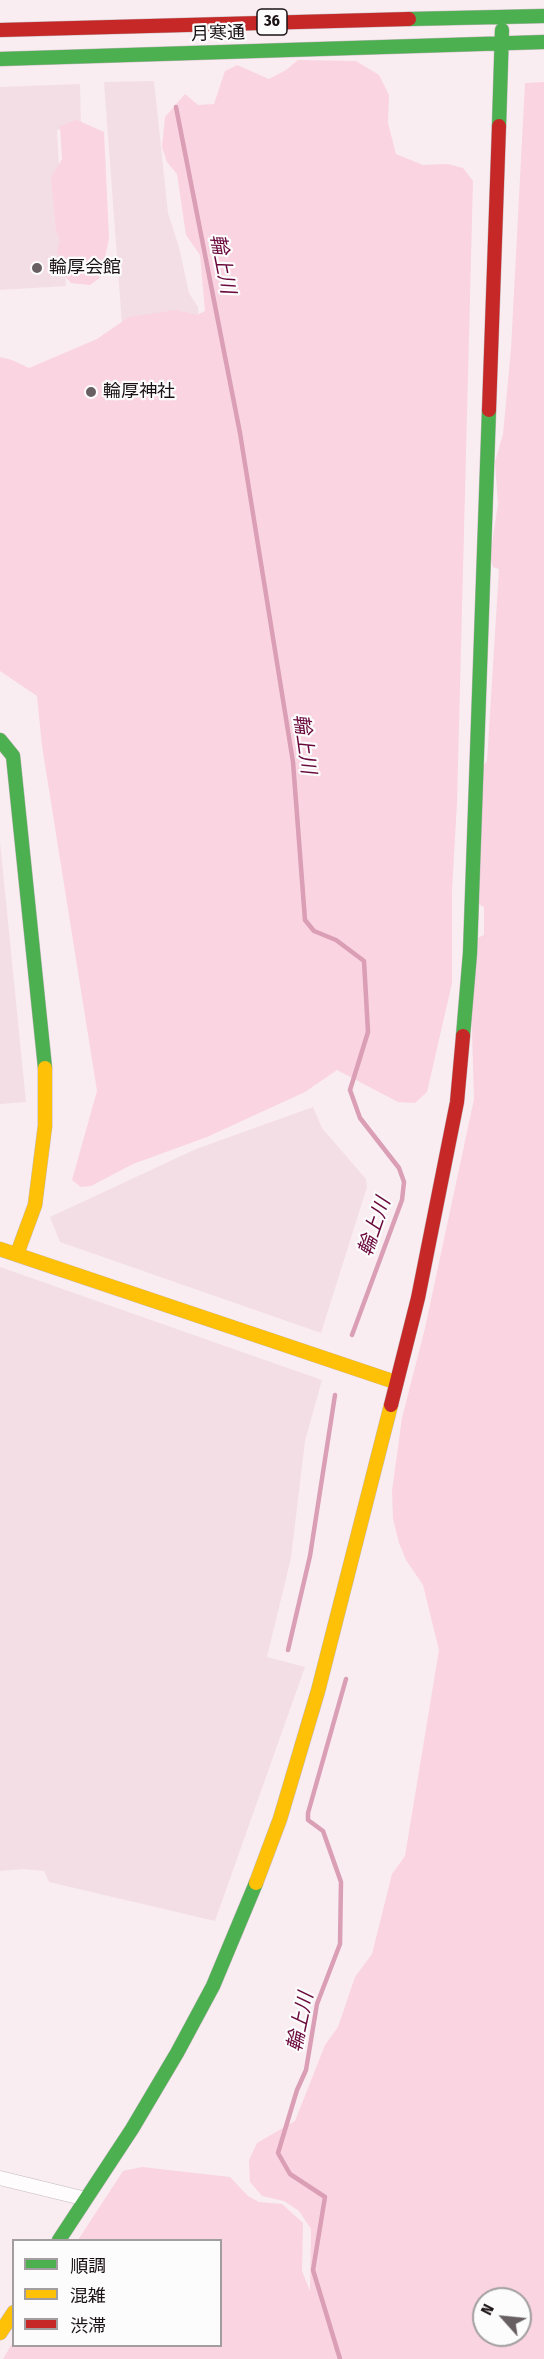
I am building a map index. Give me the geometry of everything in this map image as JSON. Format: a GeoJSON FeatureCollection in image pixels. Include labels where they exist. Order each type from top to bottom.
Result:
{"type":"FeatureCollection","features":[{"type":"Feature","properties":{"kind":"main road","name":"月寒通"},"geometry":{"type":"LineString","coordinates":[[0,30],[544,16]]}},
{"type":"Feature","properties":{"kind":"main road"},"geometry":{"type":"LineString","coordinates":[[60,2239],[132,2129],[177,2053],[213,1986],[242,1920],[272,1841],[318,1691],[418,1298],[457,1102],[470,953],[503,17]]}},
{"type":"Feature","properties":{"kind":"main road","name":"月寒通"},"geometry":{"type":"LineString","coordinates":[[0,59],[544,42]]}},
{"type":"Feature","properties":{"kind":"main road"},"geometry":{"type":"LineString","coordinates":[[0,740],[13,756],[45,1070],[45,1126],[35,1205],[17,1254]]}},
{"type":"Feature","properties":{"kind":"main road"},"geometry":{"type":"LineString","coordinates":[[0,1249],[396,1382]]}},
{"type":"Feature","properties":{"kind":"main road"},"geometry":{"type":"LineString","coordinates":[[0,2333],[12,2315]]}},
{"type":"Feature","properties":{"kind":"street"},"geometry":{"type":"LineString","coordinates":[[503,17],[504,0]]}},
{"type":"Feature","properties":{"kind":"street"},"geometry":{"type":"LineString","coordinates":[[0,2178],[86,2199]]}},
{"type":"Feature","properties":{"kind":"shaded area"},"geometry":{"type":"Polygon","coordinates":[[[298,60],[356,61],[379,75],[389,95],[388,123],[396,154],[423,165],[448,164],[463,168],[473,181],[457,803],[452,890],[452,983],[427,1092],[415,1103],[398,1102],[337,1070],[305,1092],[207,1137],[133,1164],[91,1186],[81,1187],[72,1180],[97,1091],[42,746],[37,696],[0,671],[0,357],[29,368],[97,339],[129,317],[176,310],[197,315],[205,311],[200,255],[186,235],[177,174],[167,162],[162,147],[165,117],[185,94],[198,105],[214,104],[225,71],[237,65],[269,79],[298,60]]]}},
{"type":"Feature","properties":{"kind":"shaded area"},"geometry":{"type":"Polygon","coordinates":[[[154,81],[168,213],[179,247],[189,293],[198,307],[199,321],[122,325],[104,82],[154,81]]]}},
{"type":"Feature","properties":{"kind":"shaded area"},"geometry":{"type":"Polygon","coordinates":[[[544,82],[544,2359],[3,2359],[12,2344],[12,2347],[222,2347],[222,2239],[79,2239],[123,2171],[142,2167],[230,2177],[248,2196],[259,2202],[282,2204],[303,2223],[302,2271],[310,2291],[311,2229],[299,2211],[284,2201],[262,2196],[250,2182],[249,2160],[257,2143],[295,2121],[325,2045],[338,2027],[355,1977],[372,1954],[392,1874],[405,1856],[439,1650],[423,1585],[406,1560],[399,1543],[393,1519],[392,1491],[402,1418],[425,1328],[474,1099],[471,999],[477,938],[484,935],[484,907],[479,904],[483,766],[487,761],[499,569],[493,567],[490,556],[498,504],[495,462],[503,434],[511,349],[525,83],[544,82]]]}},
{"type":"Feature","properties":{"kind":"shaded area"},"geometry":{"type":"Polygon","coordinates":[[[80,84],[81,128],[57,130],[66,286],[0,290],[0,87],[80,84]]]}},
{"type":"Feature","properties":{"kind":"shaded area"},"geometry":{"type":"Polygon","coordinates":[[[77,120],[104,132],[109,238],[101,277],[90,285],[71,283],[64,275],[57,251],[60,240],[56,231],[51,178],[62,159],[60,126],[77,120]]]}},
{"type":"Feature","properties":{"kind":"shaded area"},"geometry":{"type":"Polygon","coordinates":[[[0,841],[26,1102],[0,1104],[0,841]]]}},
{"type":"Feature","properties":{"kind":"shaded area"},"geometry":{"type":"Polygon","coordinates":[[[313,1107],[322,1128],[366,1179],[367,1187],[321,1333],[60,1242],[50,1217],[196,1149],[313,1107]]]}},
{"type":"Feature","properties":{"kind":"shaded area"},"geometry":{"type":"Polygon","coordinates":[[[0,1267],[322,1380],[305,1441],[291,1558],[267,1657],[305,1667],[215,1921],[49,1882],[44,1871],[23,1869],[0,1871],[0,1267]]]}},
{"type":"Feature","properties":{"kind":"waterway","name":"輪上川"},"geometry":{"type":"LineString","coordinates":[[176,107],[240,433],[293,762],[305,920],[314,931],[336,940],[364,961],[368,1032],[350,1090],[360,1118],[399,1168],[404,1182],[402,1200],[352,1335]]}},
{"type":"Feature","properties":{"kind":"waterway","name":"輪上川"},"geometry":{"type":"LineString","coordinates":[[288,1650],[310,1556],[335,1395]]}},
{"type":"Feature","properties":{"kind":"waterway","name":"輪上川"},"geometry":{"type":"LineString","coordinates":[[340,2359],[313,2270],[325,2197],[290,2174],[278,2153],[297,2090],[306,2070],[317,2004],[340,1944],[341,1882],[323,1831],[308,1820],[308,1813],[346,1679]]}},
{"type":"Feature","properties":{"kind":"traffic: fast"},"geometry":{"type":"LineString","coordinates":[[409,19],[544,16]]}},
{"type":"Feature","properties":{"kind":"traffic: fast"},"geometry":{"type":"LineString","coordinates":[[499,126],[502,30]]}},
{"type":"Feature","properties":{"kind":"traffic: fast"},"geometry":{"type":"LineString","coordinates":[[0,59],[544,42]]}},
{"type":"Feature","properties":{"kind":"traffic: fast"},"geometry":{"type":"LineString","coordinates":[[463,1036],[470,953],[489,410]]}},
{"type":"Feature","properties":{"kind":"traffic: fast"},"geometry":{"type":"LineString","coordinates":[[0,740],[13,756],[45,1068]]}},
{"type":"Feature","properties":{"kind":"traffic: fast"},"geometry":{"type":"LineString","coordinates":[[60,2239],[132,2129],[177,2053],[213,1986],[256,1883]]}},
{"type":"Feature","properties":{"kind":"traffic: slow"},"geometry":{"type":"LineString","coordinates":[[17,1254],[35,1205],[45,1126],[45,1068]]}},
{"type":"Feature","properties":{"kind":"traffic: slow"},"geometry":{"type":"LineString","coordinates":[[0,1249],[395,1382]]}},
{"type":"Feature","properties":{"kind":"traffic: slow"},"geometry":{"type":"LineString","coordinates":[[256,1883],[280,1819],[318,1691],[391,1405]]}},
{"type":"Feature","properties":{"kind":"traffic: slow"},"geometry":{"type":"LineString","coordinates":[[0,2333],[12,2315]]}},
{"type":"Feature","properties":{"kind":"traffic: jam"},"geometry":{"type":"LineString","coordinates":[[0,30],[409,19]]}},
{"type":"Feature","properties":{"kind":"traffic: jam"},"geometry":{"type":"LineString","coordinates":[[489,410],[499,126]]}},
{"type":"Feature","properties":{"kind":"traffic: jam"},"geometry":{"type":"LineString","coordinates":[[391,1405],[418,1298],[457,1102],[463,1036]]}},
{"type":"Feature","properties":{"kind":"place","name":"輪厚会館"},"geometry":{"type":"Point","coordinates":[37,268]}},
{"type":"Feature","properties":{"kind":"place","name":"輪厚神社"},"geometry":{"type":"Point","coordinates":[91,392]}}]}
